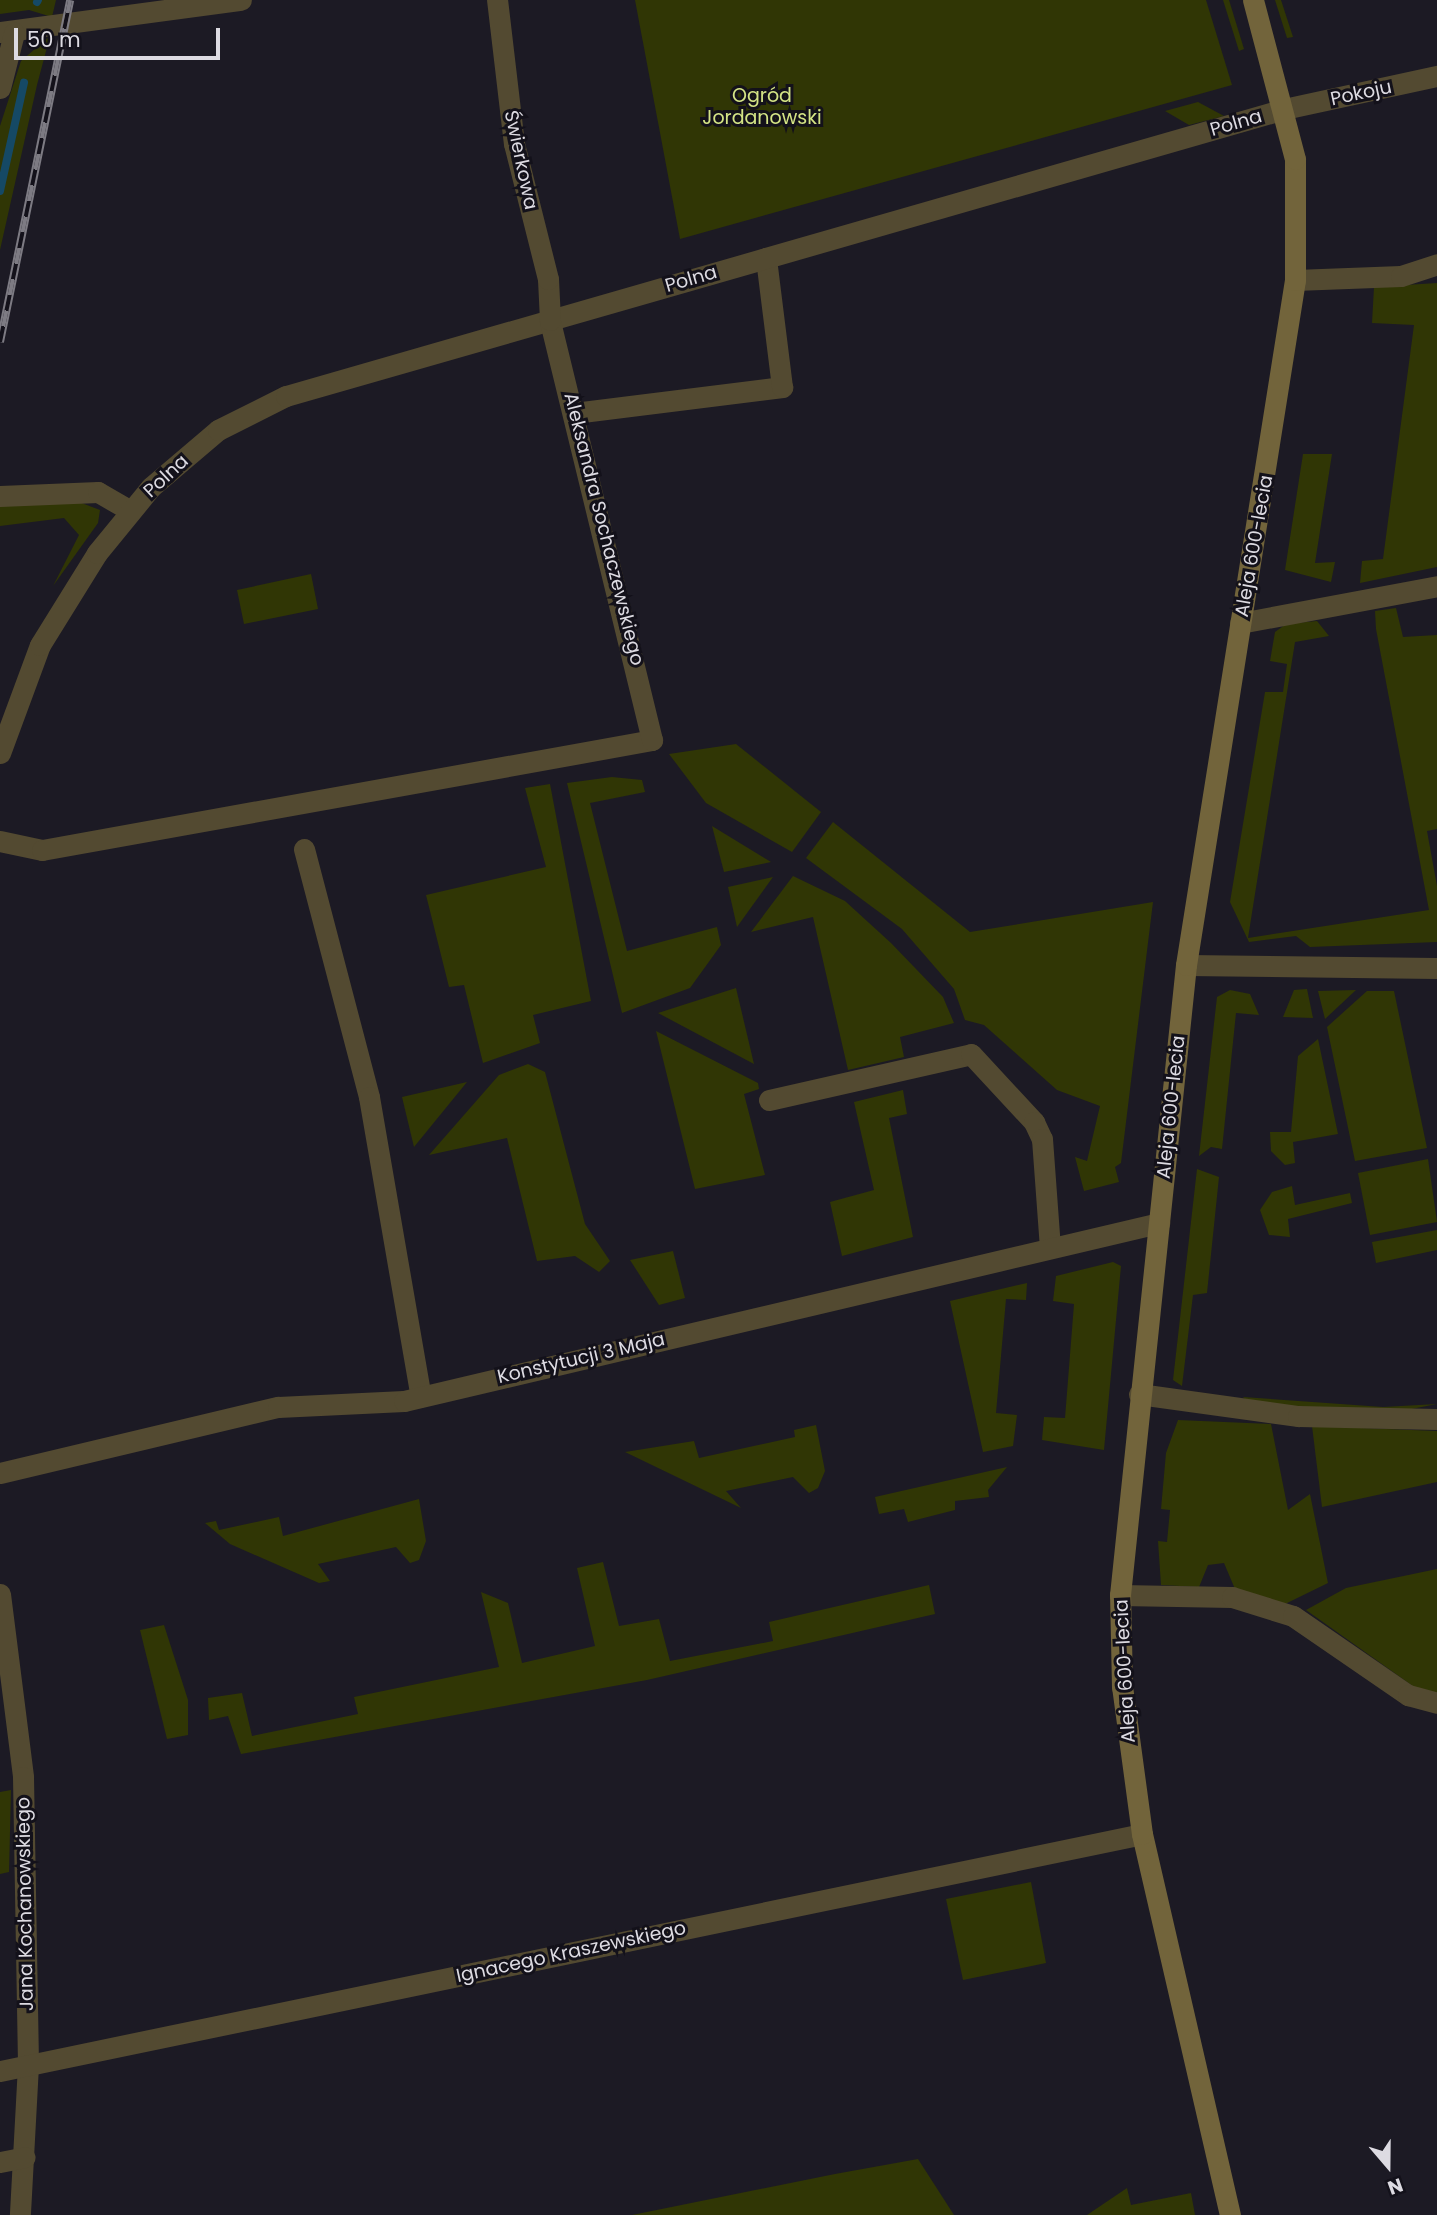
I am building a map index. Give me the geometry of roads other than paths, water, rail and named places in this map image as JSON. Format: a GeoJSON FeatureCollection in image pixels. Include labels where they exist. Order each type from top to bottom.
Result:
{"type":"FeatureCollection","features":[{"type":"Feature","properties":{"kind":"main road","name":"Aleja 600-lecia"},"geometry":{"type":"LineString","coordinates":[[1230,2215],[1142,1834],[1122,1687],[1120,1595],[1186,965],[1295,280],[1298,193],[1284,109],[1253,0]]}},
{"type":"Feature","properties":{"kind":"street"},"geometry":{"type":"LineString","coordinates":[[0,88],[7,32],[241,0]]}},
{"type":"Feature","properties":{"kind":"street","name":"Świerkowa"},"geometry":{"type":"LineString","coordinates":[[497,0],[514,144],[548,279],[550,320]]}},
{"type":"Feature","properties":{"kind":"street","name":"Pokoju"},"geometry":{"type":"LineString","coordinates":[[1284,109],[1437,76]]}},
{"type":"Feature","properties":{"kind":"street","name":"Polna"},"geometry":{"type":"LineString","coordinates":[[0,752],[40,645],[131,511],[218,430],[286,396],[1284,109]]}},
{"type":"Feature","properties":{"kind":"street"},"geometry":{"type":"LineString","coordinates":[[574,413],[782,387],[766,258]]}},
{"type":"Feature","properties":{"kind":"street"},"geometry":{"type":"LineString","coordinates":[[1295,280],[1401,276],[1437,264]]}},
{"type":"Feature","properties":{"kind":"street","name":"Aleksandra Sochaczewskiego"},"geometry":{"type":"LineString","coordinates":[[0,841],[42,850],[652,740],[550,320]]}},
{"type":"Feature","properties":{"kind":"street","name":"Polna"},"geometry":{"type":"LineString","coordinates":[[0,496],[98,492],[131,511]]}},
{"type":"Feature","properties":{"kind":"street"},"geometry":{"type":"LineString","coordinates":[[1240,623],[1437,586]]}},
{"type":"Feature","properties":{"kind":"street"},"geometry":{"type":"LineString","coordinates":[[304,849],[369,1097],[421,1396]]}},
{"type":"Feature","properties":{"kind":"street"},"geometry":{"type":"LineString","coordinates":[[1186,965],[1437,968]]}},
{"type":"Feature","properties":{"kind":"street"},"geometry":{"type":"LineString","coordinates":[[769,1100],[971,1054],[1034,1122],[1042,1139],[1050,1247]]}},
{"type":"Feature","properties":{"kind":"street","name":"Konstytucji 3 Maja"},"geometry":{"type":"LineString","coordinates":[[0,1473],[278,1406],[421,1396],[1159,1223]]}},
{"type":"Feature","properties":{"kind":"street"},"geometry":{"type":"LineString","coordinates":[[1139,1394],[1298,1416],[1437,1419]]}},
{"type":"Feature","properties":{"kind":"street","name":"Jana Kochanowskiego"},"geometry":{"type":"LineString","coordinates":[[0,1594],[3,1646],[23,1777],[29,2065],[20,2215]]}},
{"type":"Feature","properties":{"kind":"street"},"geometry":{"type":"LineString","coordinates":[[1120,1595],[1232,1597],[1293,1616],[1408,1695],[1437,1703]]}},
{"type":"Feature","properties":{"kind":"street","name":"Ignacego Kraszewskiego"},"geometry":{"type":"LineString","coordinates":[[0,2071],[1142,1834]]}},
{"type":"Feature","properties":{"kind":"street"},"geometry":{"type":"LineString","coordinates":[[0,2162],[24,2157]]}},
{"type":"Feature","properties":{"kind":"waterway"},"geometry":{"type":"LineString","coordinates":[[0,191],[24,83]]}},
{"type":"Feature","properties":{"kind":"railway"},"geometry":{"type":"LineString","coordinates":[[0,342],[70,0]]}},
{"type":"Feature","properties":{"kind":"park label","name":"Ogród Jordanowski"},"geometry":{"type":"Point","coordinates":[762,107]}}]}
